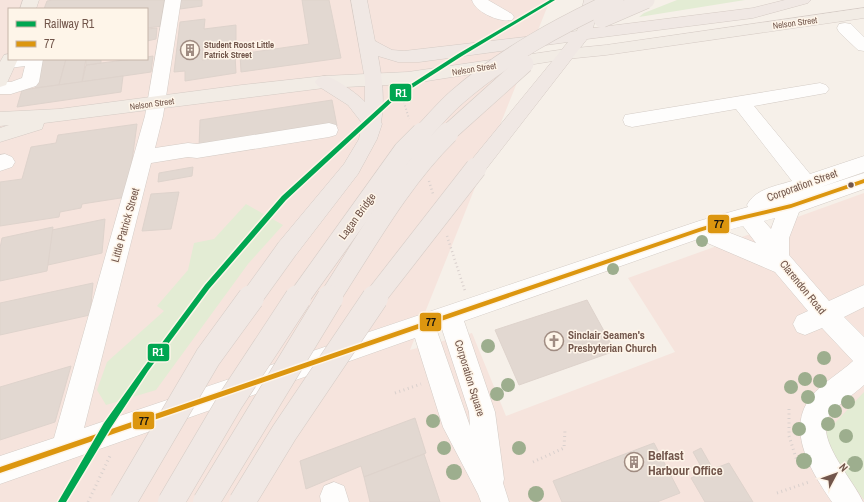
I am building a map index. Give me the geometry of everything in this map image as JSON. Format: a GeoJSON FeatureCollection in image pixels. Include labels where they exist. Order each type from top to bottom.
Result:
{"type":"FeatureCollection","features":[{"type":"Feature","properties":{"kind":"highway"},"geometry":{"type":"LineString","coordinates":[[122,502],[208,357],[288,249],[351,169],[368,139],[372,124],[375,97],[374,80],[359,0]]}},
{"type":"Feature","properties":{"kind":"highway"},"geometry":{"type":"LineString","coordinates":[[242,502],[284,433],[380,289],[583,34],[587,25],[592,0]]}},
{"type":"Feature","properties":{"kind":"highway","name":"Lagan Bridge"},"geometry":{"type":"LineString","coordinates":[[171,502],[231,400],[294,304],[404,151],[457,96],[517,52],[566,23],[615,0]]}},
{"type":"Feature","properties":{"kind":"highway","name":"Lagan Bridge"},"geometry":{"type":"LineString","coordinates":[[206,502],[319,315],[382,217],[436,145],[472,108],[524,64],[575,33],[646,0]]}},
{"type":"Feature","properties":{"kind":"highway","name":"Nelson Street"},"geometry":{"type":"LineString","coordinates":[[368,44],[385,54],[395,57],[409,56],[753,13],[803,0]]}},
{"type":"Feature","properties":{"kind":"highway"},"geometry":{"type":"LineString","coordinates":[[324,82],[354,101],[372,124]]}},
{"type":"Feature","properties":{"kind":"main road"},"geometry":{"type":"LineString","coordinates":[[753,13],[864,1]]}},
{"type":"Feature","properties":{"kind":"main road","name":"Nelson Street"},"geometry":{"type":"LineString","coordinates":[[0,119],[59,116],[157,104],[242,91],[324,82],[374,80],[462,71],[566,54],[606,50],[864,12]]}},
{"type":"Feature","properties":{"kind":"main road","name":"Nelson Street"},"geometry":{"type":"LineString","coordinates":[[0,136],[59,116]]}},
{"type":"Feature","properties":{"kind":"street","name":"Little Patrick Street"},"geometry":{"type":"LineString","coordinates":[[65,447],[157,104],[173,0]]}},
{"type":"Feature","properties":{"kind":"street"},"geometry":{"type":"LineString","coordinates":[[480,0],[481,4],[506,17]]}},
{"type":"Feature","properties":{"kind":"street"},"geometry":{"type":"LineString","coordinates":[[845,28],[864,46]]}},
{"type":"Feature","properties":{"kind":"street"},"geometry":{"type":"LineString","coordinates":[[0,88],[11,88],[30,82],[35,60],[5,69]]}},
{"type":"Feature","properties":{"kind":"street"},"geometry":{"type":"LineString","coordinates":[[632,120],[820,89]]}},
{"type":"Feature","properties":{"kind":"street"},"geometry":{"type":"LineString","coordinates":[[740,102],[812,190]]}},
{"type":"Feature","properties":{"kind":"street"},"geometry":{"type":"LineString","coordinates":[[144,157],[188,150],[197,151],[329,130]]}},
{"type":"Feature","properties":{"kind":"street","name":"Corporation Street"},"geometry":{"type":"LineString","coordinates":[[0,470],[699,230],[739,218],[791,206],[812,190],[864,164]]}},
{"type":"Feature","properties":{"kind":"street","name":"Corporation Street"},"geometry":{"type":"LineString","coordinates":[[739,218],[763,199],[864,181]]}},
{"type":"Feature","properties":{"kind":"street"},"geometry":{"type":"LineString","coordinates":[[699,230],[770,253],[791,206]]}},
{"type":"Feature","properties":{"kind":"street","name":"Clarendon Road"},"geometry":{"type":"LineString","coordinates":[[739,218],[770,253],[815,320],[864,354]]}},
{"type":"Feature","properties":{"kind":"street"},"geometry":{"type":"LineString","coordinates":[[815,320],[864,296]]}},
{"type":"Feature","properties":{"kind":"street","name":"Corporation Square"},"geometry":{"type":"LineString","coordinates":[[450,316],[482,412],[493,495]]}},
{"type":"Feature","properties":{"kind":"street","name":"Corporation Square"},"geometry":{"type":"LineString","coordinates":[[423,325],[456,427],[493,495]]}},
{"type":"Feature","properties":{"kind":"street"},"geometry":{"type":"LineString","coordinates":[[849,502],[822,461],[814,437],[814,418],[819,408],[864,368]]}},
{"type":"Feature","properties":{"kind":"path"},"geometry":{"type":"LineString","coordinates":[[395,393],[439,378]]}},
{"type":"Feature","properties":{"kind":"path"},"geometry":{"type":"LineString","coordinates":[[88,502],[125,426]]}},
{"type":"Feature","properties":{"kind":"path"},"geometry":{"type":"LineString","coordinates":[[533,462],[564,448],[565,430]]}},
{"type":"Feature","properties":{"kind":"path"},"geometry":{"type":"LineString","coordinates":[[777,493],[804,483]]}},
{"type":"Feature","properties":{"kind":"shaded area"},"geometry":{"type":"Polygon","coordinates":[[[0,0],[550,0],[410,350],[472,333],[506,416],[675,352],[628,278],[864,193],[864,502],[0,502],[0,0]]]}},
{"type":"Feature","properties":{"kind":"green space"},"geometry":{"type":"Polygon","coordinates":[[[677,0],[745,0],[639,17],[644,13],[677,0]]]}},
{"type":"Feature","properties":{"kind":"green space"},"geometry":{"type":"Polygon","coordinates":[[[246,204],[283,225],[248,264],[156,390],[106,405],[97,390],[107,362],[164,311],[157,306],[188,270],[194,243],[214,239],[246,204]]]}},
{"type":"Feature","properties":{"kind":"green space"},"geometry":{"type":"Polygon","coordinates":[[[864,392],[864,500],[820,439],[864,392]]]}},
{"type":"Feature","properties":{"kind":"building"},"geometry":{"type":"Polygon","coordinates":[[[166,0],[163,26],[148,28],[148,8],[44,8],[47,1],[166,0]]]}},
{"type":"Feature","properties":{"kind":"building"},"geometry":{"type":"Polygon","coordinates":[[[181,0],[202,0],[202,6],[180,9],[181,0]]]}},
{"type":"Feature","properties":{"kind":"building"},"geometry":{"type":"Polygon","coordinates":[[[302,0],[329,0],[341,58],[241,72],[240,54],[309,44],[302,0]]]}},
{"type":"Feature","properties":{"kind":"building","name":"Student Roost Little Patrick Street"},"geometry":{"type":"Polygon","coordinates":[[[205,19],[204,29],[236,25],[236,41],[203,46],[202,60],[235,55],[236,73],[185,81],[185,71],[174,72],[180,22],[205,19]]]}},
{"type":"Feature","properties":{"kind":"building"},"geometry":{"type":"Polygon","coordinates":[[[157,28],[156,39],[148,41],[148,29],[157,28]]]}},
{"type":"Feature","properties":{"kind":"building"},"geometry":{"type":"Polygon","coordinates":[[[153,56],[151,72],[82,82],[86,65],[124,60],[148,60],[148,57],[153,56]]]}},
{"type":"Feature","properties":{"kind":"building"},"geometry":{"type":"Polygon","coordinates":[[[43,60],[66,60],[59,85],[35,88],[43,60]]]}},
{"type":"Feature","properties":{"kind":"building"},"geometry":{"type":"Polygon","coordinates":[[[66,60],[86,60],[82,82],[59,85],[66,60]]]}},
{"type":"Feature","properties":{"kind":"building"},"geometry":{"type":"Polygon","coordinates":[[[86,60],[101,60],[101,63],[86,65],[86,60]]]}},
{"type":"Feature","properties":{"kind":"building"},"geometry":{"type":"Polygon","coordinates":[[[123,76],[121,92],[17,107],[22,90],[123,76]]]}},
{"type":"Feature","properties":{"kind":"building"},"geometry":{"type":"Polygon","coordinates":[[[332,100],[337,126],[199,148],[200,120],[332,100]]]}},
{"type":"Feature","properties":{"kind":"building"},"geometry":{"type":"Polygon","coordinates":[[[137,124],[127,197],[82,204],[81,208],[60,212],[59,217],[0,226],[0,182],[22,179],[31,147],[56,143],[58,135],[137,124]]]}},
{"type":"Feature","properties":{"kind":"building"},"geometry":{"type":"Polygon","coordinates":[[[193,167],[192,176],[158,182],[159,173],[193,167]]]}},
{"type":"Feature","properties":{"kind":"building"},"geometry":{"type":"Polygon","coordinates":[[[179,192],[171,229],[142,231],[151,194],[179,192]]]}},
{"type":"Feature","properties":{"kind":"building"},"geometry":{"type":"Polygon","coordinates":[[[105,219],[102,253],[48,265],[52,230],[105,219]]]}},
{"type":"Feature","properties":{"kind":"building"},"geometry":{"type":"Polygon","coordinates":[[[53,227],[47,271],[0,281],[0,248],[2,238],[53,227]]]}},
{"type":"Feature","properties":{"kind":"building"},"geometry":{"type":"Polygon","coordinates":[[[93,283],[90,315],[0,335],[0,303],[93,283]]]}},
{"type":"Feature","properties":{"kind":"building","name":"Sinclair Seamen's Presbyterian Church"},"geometry":{"type":"Polygon","coordinates":[[[587,300],[615,351],[519,385],[495,330],[587,300]]]}},
{"type":"Feature","properties":{"kind":"building"},"geometry":{"type":"Polygon","coordinates":[[[71,366],[55,422],[0,440],[0,387],[71,366]]]}},
{"type":"Feature","properties":{"kind":"building"},"geometry":{"type":"Polygon","coordinates":[[[415,418],[426,453],[364,477],[361,466],[306,489],[300,461],[415,418]]]}},
{"type":"Feature","properties":{"kind":"building","name":"Belfast Harbour Office"},"geometry":{"type":"Polygon","coordinates":[[[654,443],[680,493],[657,502],[562,502],[553,481],[654,443]]]}},
{"type":"Feature","properties":{"kind":"building"},"geometry":{"type":"Polygon","coordinates":[[[701,448],[713,469],[729,463],[753,502],[705,502],[691,478],[704,472],[693,452],[701,448]]]}},
{"type":"Feature","properties":{"kind":"building"},"geometry":{"type":"Polygon","coordinates":[[[424,454],[440,502],[370,502],[364,477],[424,454]]]}},
{"type":"Feature","properties":{"kind":"rail line","name":"R1"},"geometry":{"type":"LineString","coordinates":[[62,502],[107,426],[146,369],[207,287],[284,198],[393,98],[460,55],[553,0]]}},
{"type":"Feature","properties":{"kind":"transit line","name":"77"},"geometry":{"type":"LineString","coordinates":[[0,470],[699,230],[732,220],[791,206],[864,181]]}},
{"type":"Feature","properties":{"kind":"place","name":"Student Roost Little Patrick Street"},"geometry":{"type":"Point","coordinates":[190,50]}},
{"type":"Feature","properties":{"kind":"place","name":"Sinclair Seamen's Presbyterian Church"},"geometry":{"type":"Point","coordinates":[554,341]}},
{"type":"Feature","properties":{"kind":"place","name":"Belfast Harbour Office"},"geometry":{"type":"Point","coordinates":[634,462]}}]}
